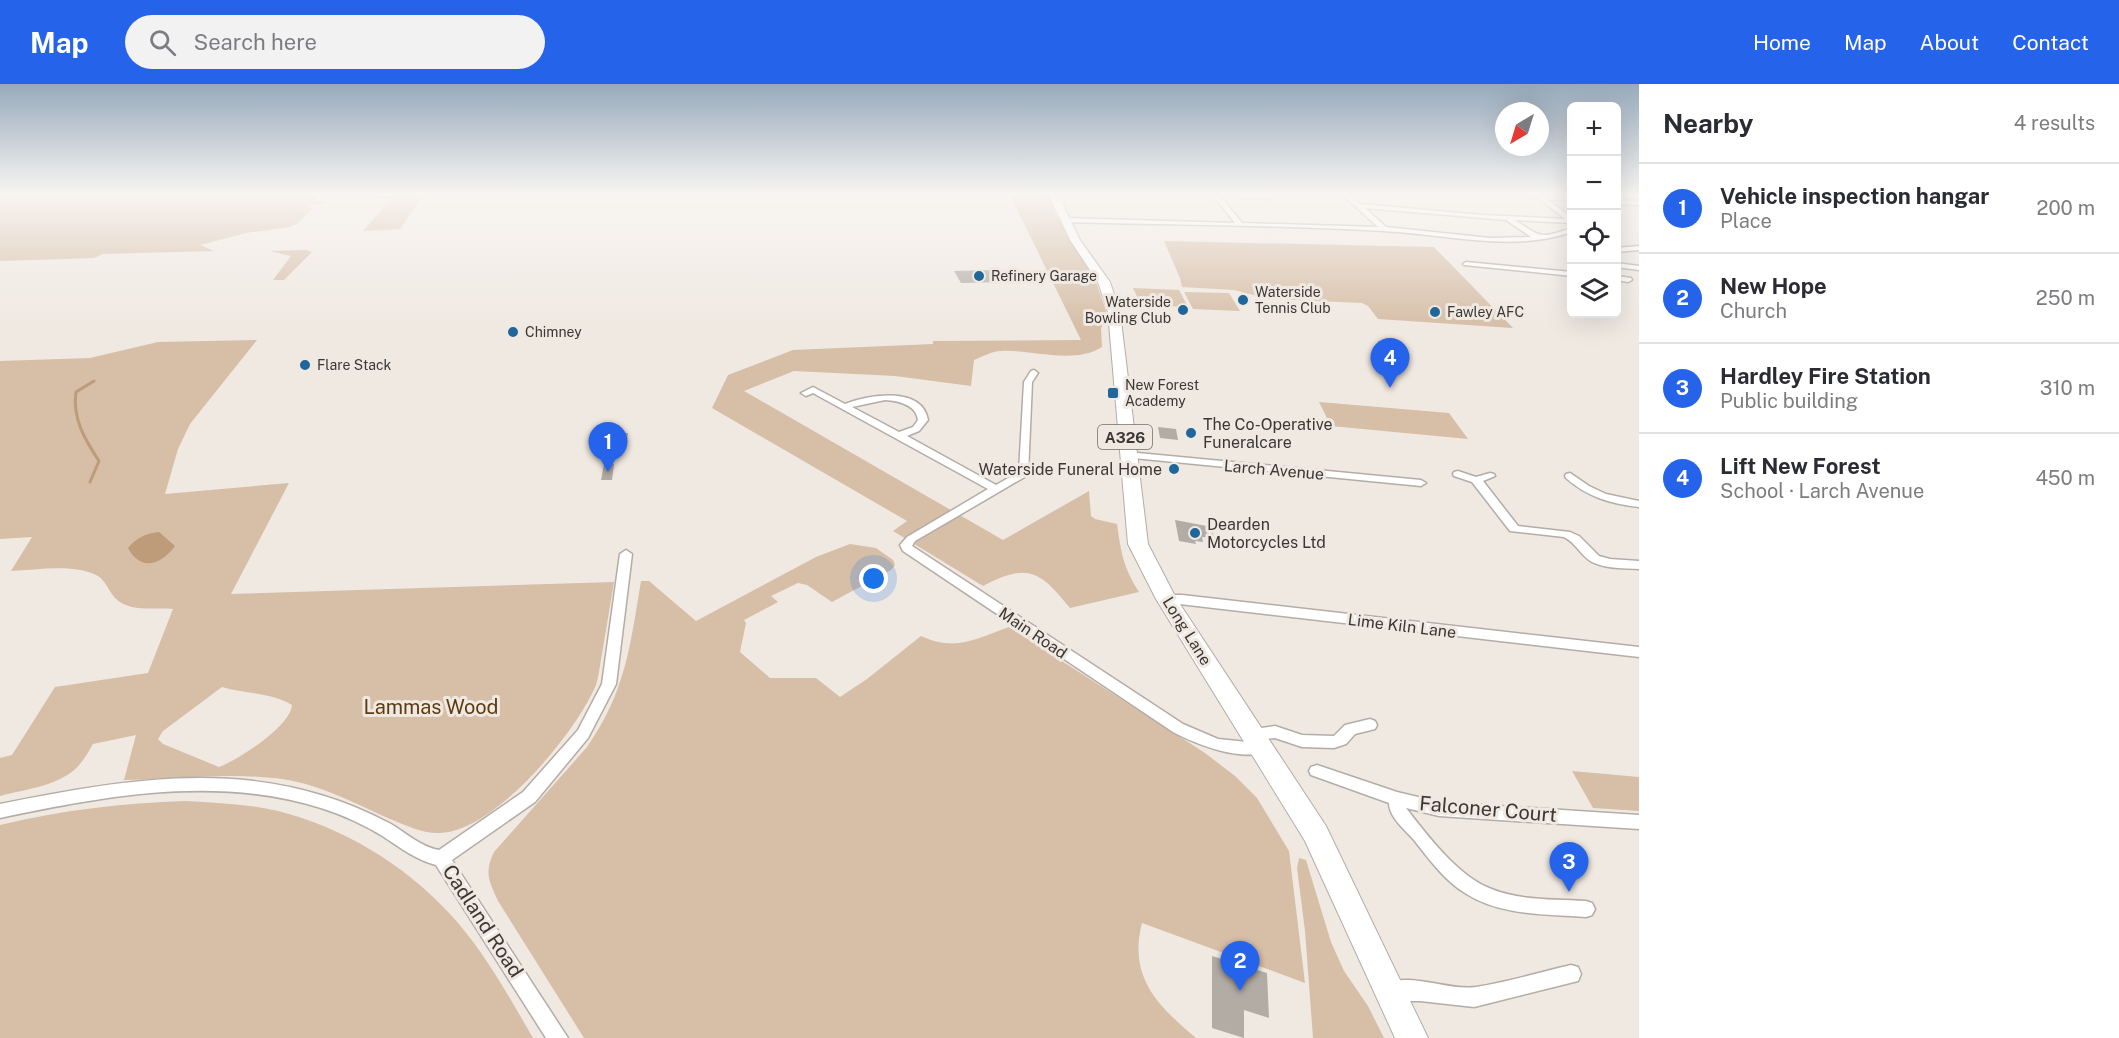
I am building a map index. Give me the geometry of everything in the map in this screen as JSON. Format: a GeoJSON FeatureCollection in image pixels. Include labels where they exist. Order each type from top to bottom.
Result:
{"type":"FeatureCollection","features":[{"type":"Feature","properties":{"kind":"main road","name":"Long Lane"},"geometry":{"type":"LineString","coordinates":[[1075,240],[1104,282],[1114,312],[1138,544],[1166,599],[1316,834],[1412,1038]]}},
{"type":"Feature","properties":{"kind":"street"},"geometry":{"type":"LineString","coordinates":[[1485,240],[1514,240]]}},
{"type":"Feature","properties":{"kind":"street"},"geometry":{"type":"LineString","coordinates":[[1621,250],[1639,248]]}},
{"type":"Feature","properties":{"kind":"street"},"geometry":{"type":"LineString","coordinates":[[1466,264],[1567,274]]}},
{"type":"Feature","properties":{"kind":"street"},"geometry":{"type":"LineString","coordinates":[[1621,266],[1639,268]]}},
{"type":"Feature","properties":{"kind":"street"},"geometry":{"type":"LineString","coordinates":[[1621,279],[1629,280]]}},
{"type":"Feature","properties":{"kind":"street"},"geometry":{"type":"LineString","coordinates":[[813,390],[996,489],[1018,477],[1025,470],[1028,382],[1034,373]]}},
{"type":"Feature","properties":{"kind":"street"},"geometry":{"type":"LineString","coordinates":[[844,406],[881,397],[912,404],[922,412],[923,420],[916,429],[899,436]]}},
{"type":"Feature","properties":{"kind":"street","name":"Larch Avenue"},"geometry":{"type":"LineString","coordinates":[[1127,455],[1421,483]]}},
{"type":"Feature","properties":{"kind":"street"},"geometry":{"type":"LineString","coordinates":[[1458,474],[1476,480],[1514,529],[1566,534],[1575,538],[1595,559],[1610,563],[1639,565]]}},
{"type":"Feature","properties":{"kind":"street"},"geometry":{"type":"LineString","coordinates":[[1476,480],[1490,476]]}},
{"type":"Feature","properties":{"kind":"street"},"geometry":{"type":"LineString","coordinates":[[1570,476],[1613,506],[1639,504]]}},
{"type":"Feature","properties":{"kind":"street","name":"Main Road"},"geometry":{"type":"LineString","coordinates":[[996,489],[911,539],[906,545],[907,548],[1184,732],[1222,747],[1235,749],[1257,741]]}},
{"type":"Feature","properties":{"kind":"street"},"geometry":{"type":"LineString","coordinates":[[441,858],[529,796],[583,734],[609,684],[626,554]]}},
{"type":"Feature","properties":{"kind":"street","name":"Lime Kiln Lane"},"geometry":{"type":"LineString","coordinates":[[1166,599],[1639,651]]}},
{"type":"Feature","properties":{"kind":"street"},"geometry":{"type":"LineString","coordinates":[[1257,741],[1275,732],[1302,741],[1338,741],[1350,729],[1371,725]]}},
{"type":"Feature","properties":{"kind":"street","name":"Falconer Court"},"geometry":{"type":"LineString","coordinates":[[1317,771],[1397,799],[1439,809],[1633,821]]}},
{"type":"Feature","properties":{"kind":"street","name":"Cadland Road"},"geometry":{"type":"LineString","coordinates":[[0,811],[75,797],[149,787],[239,786],[293,794],[322,802],[383,828],[429,858],[441,858],[558,1038]]}},
{"type":"Feature","properties":{"kind":"street"},"geometry":{"type":"LineString","coordinates":[[1397,799],[1397,808],[1403,816],[1450,868],[1475,890],[1512,902],[1586,909]]}},
{"type":"Feature","properties":{"kind":"street"},"geometry":{"type":"LineString","coordinates":[[1389,991],[1420,991],[1474,997],[1571,974]]}},
{"type":"Feature","properties":{"kind":"green space"},"geometry":{"type":"Polygon","coordinates":[[[0,240],[221,240],[200,245],[214,251],[103,254],[94,258],[0,261],[0,240]]]}},
{"type":"Feature","properties":{"kind":"green space"},"geometry":{"type":"Polygon","coordinates":[[[1032,240],[1071,240],[1096,282],[1106,311],[1101,329],[1102,347],[1079,355],[1066,356],[1013,351],[994,352],[974,360],[971,386],[895,376],[794,371],[744,391],[1003,540],[1089,491],[1091,516],[1117,524],[1123,559],[1139,592],[1070,608],[1050,585],[1032,574],[1011,574],[983,586],[893,531],[907,521],[712,408],[728,375],[793,350],[933,344],[933,341],[1081,340],[1032,240]]]}},
{"type":"Feature","properties":{"kind":"green space"},"geometry":{"type":"Polygon","coordinates":[[[1164,241],[1434,247],[1513,328],[1378,319],[1368,306],[1362,303],[1269,299],[1234,290],[1182,287],[1164,241]]]}},
{"type":"Feature","properties":{"kind":"green space"},"geometry":{"type":"Polygon","coordinates":[[[306,250],[312,252],[284,280],[273,280],[291,256],[270,251],[306,250]]]}},
{"type":"Feature","properties":{"kind":"green space"},"geometry":{"type":"Polygon","coordinates":[[[1133,288],[1179,290],[1188,307],[1141,305],[1133,288]]]}},
{"type":"Feature","properties":{"kind":"green space"},"geometry":{"type":"Polygon","coordinates":[[[1184,292],[1229,293],[1240,311],[1193,309],[1184,292]]]}},
{"type":"Feature","properties":{"kind":"green space","name":"Lammas Wood"},"geometry":{"type":"Polygon","coordinates":[[[257,340],[190,424],[178,449],[165,494],[289,483],[231,594],[614,582],[598,678],[586,705],[571,729],[530,777],[507,799],[483,817],[460,829],[432,833],[407,826],[330,792],[293,781],[253,776],[124,780],[136,735],[93,744],[80,764],[63,777],[43,786],[0,796],[0,758],[12,755],[55,687],[148,673],[173,609],[135,608],[121,603],[101,579],[85,571],[53,568],[11,571],[32,537],[0,539],[0,361],[90,358],[158,342],[257,340]],[[222,687],[163,731],[158,739],[163,744],[219,767],[238,757],[273,732],[283,723],[292,705],[267,695],[222,687]]]}},
{"type":"Feature","properties":{"kind":"green space"},"geometry":{"type":"Polygon","coordinates":[[[1319,402],[1449,413],[1468,439],[1331,426],[1319,402]]]}},
{"type":"Feature","properties":{"kind":"green space"},"geometry":{"type":"Polygon","coordinates":[[[850,544],[876,548],[893,560],[895,565],[891,570],[832,602],[807,585],[798,583],[771,596],[778,602],[744,620],[746,623],[740,652],[770,678],[816,678],[840,697],[867,679],[921,636],[945,643],[965,642],[1009,627],[1205,753],[1235,776],[1257,798],[1289,851],[1305,983],[1142,923],[1139,959],[1143,975],[1159,1002],[1196,1038],[584,1038],[498,901],[488,871],[494,852],[587,747],[600,726],[610,707],[624,667],[641,581],[649,581],[696,621],[816,557],[850,544]]]}},
{"type":"Feature","properties":{"kind":"green space"},"geometry":{"type":"Polygon","coordinates":[[[1572,771],[1639,777],[1639,811],[1593,808],[1572,771]]]}},
{"type":"Feature","properties":{"kind":"green space"},"geometry":{"type":"Polygon","coordinates":[[[186,801],[255,807],[302,818],[348,837],[392,863],[431,895],[461,927],[494,973],[533,1038],[0,1038],[0,825],[93,808],[186,801]]]}},
{"type":"Feature","properties":{"kind":"green space"},"geometry":{"type":"Polygon","coordinates":[[[1299,858],[1306,860],[1331,942],[1344,971],[1368,1006],[1384,1038],[1313,1038],[1305,931],[1297,868],[1299,858]]]}},
{"type":"Feature","properties":{"kind":"shaded area"},"geometry":{"type":"Polygon","coordinates":[[[159,532],[175,546],[164,558],[145,563],[133,556],[128,548],[135,541],[145,535],[159,532]]]}},
{"type":"Feature","properties":{"kind":"building","name":"Refinery Garage"},"geometry":{"type":"Polygon","coordinates":[[[995,270],[1003,282],[961,283],[954,271],[995,270]]]}},
{"type":"Feature","properties":{"kind":"building"},"geometry":{"type":"Polygon","coordinates":[[[1158,427],[1176,429],[1178,440],[1160,438],[1158,427]]]}},
{"type":"Feature","properties":{"kind":"building"},"geometry":{"type":"Polygon","coordinates":[[[610,433],[628,433],[626,445],[607,446],[610,433]]]}},
{"type":"Feature","properties":{"kind":"building"},"geometry":{"type":"Polygon","coordinates":[[[604,464],[614,464],[612,480],[601,480],[604,464]]]}},
{"type":"Feature","properties":{"kind":"building","name":"Dearden Motorcycles Ltd"},"geometry":{"type":"Polygon","coordinates":[[[1175,520],[1212,527],[1214,538],[1202,537],[1203,542],[1195,541],[1196,544],[1179,541],[1175,520]]]}},
{"type":"Feature","properties":{"kind":"building"},"geometry":{"type":"Polygon","coordinates":[[[1212,956],[1267,973],[1269,1018],[1244,1010],[1244,1038],[1212,1028],[1212,956]]]}},
{"type":"Feature","properties":{"kind":"waterway"},"geometry":{"type":"LineString","coordinates":[[90,482],[99,461],[81,428],[75,402],[76,392],[94,381]]}},
{"type":"Feature","properties":{"kind":"place","name":"Refinery Garage"},"geometry":{"type":"Point","coordinates":[979,276]}},
{"type":"Feature","properties":{"kind":"place","name":"Waterside Tennis Club"},"geometry":{"type":"Point","coordinates":[1243,300]}},
{"type":"Feature","properties":{"kind":"place","name":"Waterside Bowling Club"},"geometry":{"type":"Point","coordinates":[1183,310]}},
{"type":"Feature","properties":{"kind":"place","name":"Fawley AFC"},"geometry":{"type":"Point","coordinates":[1435,312]}},
{"type":"Feature","properties":{"kind":"place","name":"Chimney"},"geometry":{"type":"Point","coordinates":[513,332]}},
{"type":"Feature","properties":{"kind":"place","name":"Flare Stack"},"geometry":{"type":"Point","coordinates":[305,365]}},
{"type":"Feature","properties":{"kind":"place","name":"Lift New Forest"},"geometry":{"type":"Point","coordinates":[1390,388]}},
{"type":"Feature","properties":{"kind":"place","name":"New Forest Academy"},"geometry":{"type":"Point","coordinates":[1113,393]}},
{"type":"Feature","properties":{"kind":"place","name":"The Co-Operative Funeralcare"},"geometry":{"type":"Point","coordinates":[1191,433]}},
{"type":"Feature","properties":{"kind":"place","name":"Waterside Funeral Home"},"geometry":{"type":"Point","coordinates":[1174,469]}},
{"type":"Feature","properties":{"kind":"place","name":"Vehicle inspection hangar"},"geometry":{"type":"Point","coordinates":[608,472]}},
{"type":"Feature","properties":{"kind":"place","name":"Dearden Motorcycles Ltd"},"geometry":{"type":"Point","coordinates":[1195,533]}},
{"type":"Feature","properties":{"kind":"place","name":"Hardley Fire Station"},"geometry":{"type":"Point","coordinates":[1569,892]}},
{"type":"Feature","properties":{"kind":"place","name":"New Hope"},"geometry":{"type":"Point","coordinates":[1240,991]}}]}
